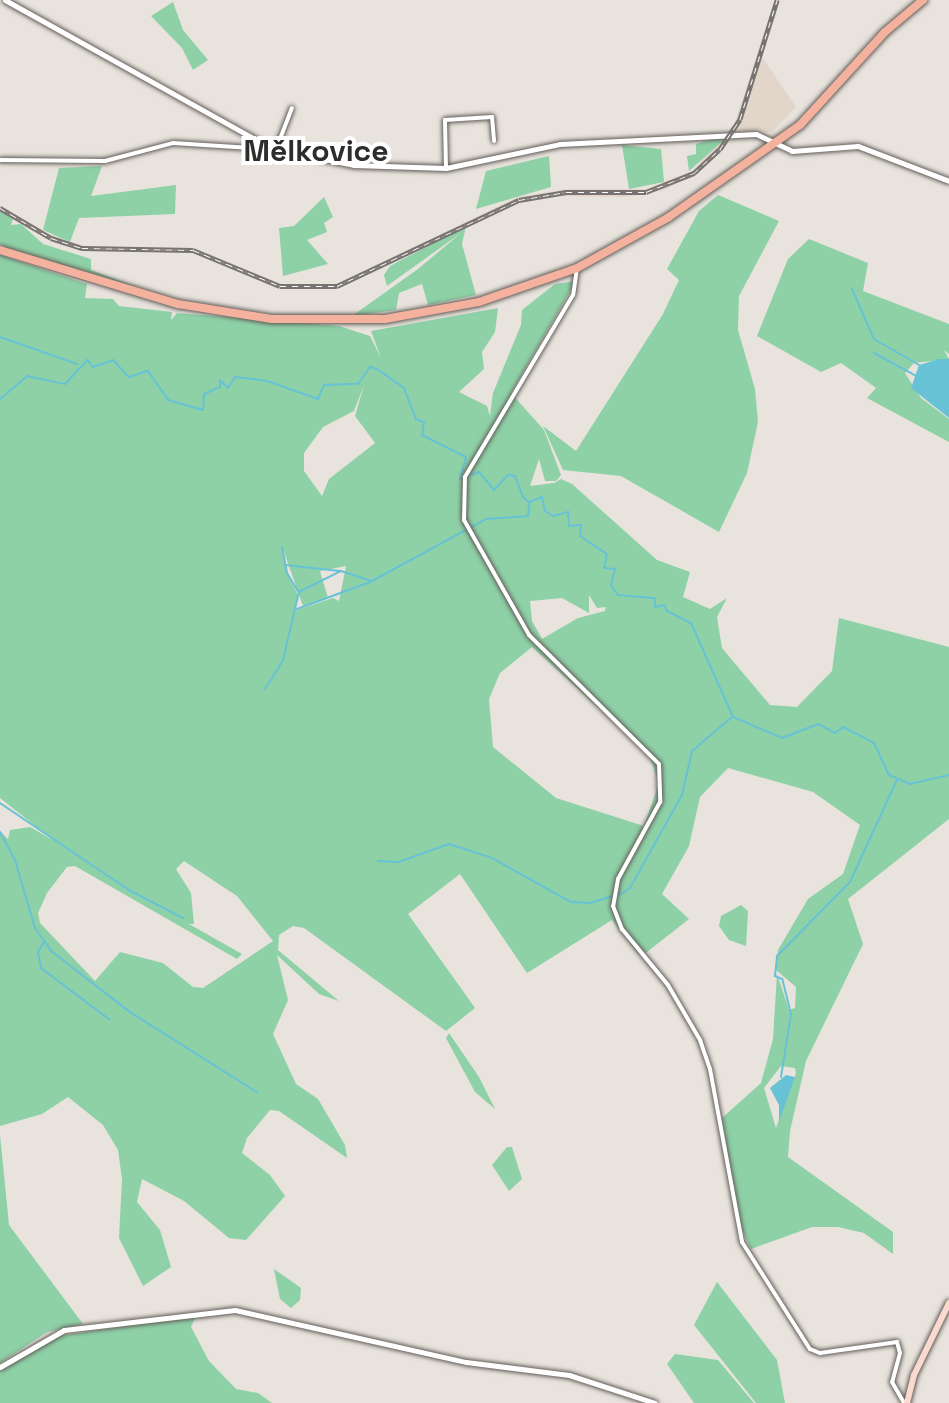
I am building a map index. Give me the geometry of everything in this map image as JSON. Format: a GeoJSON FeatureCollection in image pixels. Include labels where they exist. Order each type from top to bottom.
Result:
{"type":"FeatureCollection","features":[{"type":"Feature","properties":{"kind":"main road"},"geometry":{"type":"LineString","coordinates":[[0,250],[178,304],[301,321],[431,313],[479,302],[577,268],[651,229],[776,144],[923,0]]}},
{"type":"Feature","properties":{"kind":"main road"},"geometry":{"type":"LineString","coordinates":[[906,1403],[914,1375],[949,1303]]}},
{"type":"Feature","properties":{"kind":"street"},"geometry":{"type":"LineString","coordinates":[[5,0],[64,28],[183,102],[271,148]]}},
{"type":"Feature","properties":{"kind":"street"},"geometry":{"type":"LineString","coordinates":[[271,148],[280,139],[292,108]]}},
{"type":"Feature","properties":{"kind":"street"},"geometry":{"type":"LineString","coordinates":[[446,168],[445,120],[492,117],[494,141]]}},
{"type":"Feature","properties":{"kind":"street"},"geometry":{"type":"LineString","coordinates":[[0,160],[105,161],[173,143],[271,148],[354,165],[446,168],[595,141],[756,134],[792,151],[858,146],[949,181]]}},
{"type":"Feature","properties":{"kind":"street"},"geometry":{"type":"LineString","coordinates":[[577,268],[573,295],[465,477],[464,520],[529,635],[659,764],[660,802],[618,879],[613,906],[622,929],[668,985],[700,1040],[710,1069],[742,1242],[810,1349],[820,1353],[897,1342],[900,1353],[892,1382],[906,1403]]}},
{"type":"Feature","properties":{"kind":"street"},"geometry":{"type":"LineString","coordinates":[[0,1367],[64,1330],[235,1310],[482,1365],[569,1375],[655,1403]]}},
{"type":"Feature","properties":{"kind":"shaded area"},"geometry":{"type":"Polygon","coordinates":[[[775,0],[780,0],[762,57],[796,107],[772,132],[736,131],[703,169],[665,190],[625,197],[549,196],[510,205],[338,288],[280,289],[193,253],[81,251],[42,236],[0,211],[0,205],[45,232],[82,246],[194,248],[281,284],[337,284],[518,197],[566,189],[646,189],[692,171],[734,125],[775,0]]]}},
{"type":"Feature","properties":{"kind":"green space"},"geometry":{"type":"Polygon","coordinates":[[[173,2],[183,30],[208,60],[193,70],[182,48],[151,16],[173,2]]]}},
{"type":"Feature","properties":{"kind":"green space"},"geometry":{"type":"Polygon","coordinates":[[[716,137],[724,140],[689,171],[687,156],[696,154],[696,144],[716,137]]]}},
{"type":"Feature","properties":{"kind":"green space"},"geometry":{"type":"Polygon","coordinates":[[[622,145],[661,149],[664,182],[629,189],[622,145]]]}},
{"type":"Feature","properties":{"kind":"green space"},"geometry":{"type":"Polygon","coordinates":[[[549,156],[551,187],[476,209],[486,171],[549,156]]]}},
{"type":"Feature","properties":{"kind":"green space"},"geometry":{"type":"Polygon","coordinates":[[[102,166],[91,196],[176,185],[175,214],[79,218],[70,242],[43,230],[59,168],[102,166]]]}},
{"type":"Feature","properties":{"kind":"green space"},"geometry":{"type":"Polygon","coordinates":[[[718,195],[779,221],[739,296],[738,330],[755,389],[758,422],[747,473],[719,532],[621,476],[563,470],[543,426],[576,451],[663,314],[679,280],[667,269],[699,211],[718,195]]]}},
{"type":"Feature","properties":{"kind":"green space"},"geometry":{"type":"Polygon","coordinates":[[[324,197],[333,217],[324,223],[327,232],[307,240],[328,264],[283,276],[279,228],[294,226],[324,197]]]}},
{"type":"Feature","properties":{"kind":"green space"},"geometry":{"type":"Polygon","coordinates":[[[0,210],[13,219],[11,225],[21,224],[43,244],[91,259],[91,270],[161,296],[7,248],[0,244],[0,210]]]}},
{"type":"Feature","properties":{"kind":"green space"},"geometry":{"type":"Polygon","coordinates":[[[466,226],[462,244],[476,295],[428,305],[422,284],[399,293],[396,310],[352,316],[418,269],[461,233],[387,286],[384,275],[390,266],[466,226]]]}},
{"type":"Feature","properties":{"kind":"green space"},"geometry":{"type":"Polygon","coordinates":[[[809,239],[868,263],[863,291],[949,324],[949,354],[944,350],[949,359],[914,363],[905,373],[921,398],[949,419],[949,442],[867,398],[876,388],[841,363],[821,372],[757,336],[788,259],[809,239]]]}},
{"type":"Feature","properties":{"kind":"green space"},"geometry":{"type":"Polygon","coordinates":[[[0,255],[87,284],[85,298],[113,299],[119,306],[172,312],[171,320],[177,313],[339,326],[370,336],[381,358],[371,331],[498,308],[495,332],[482,352],[484,369],[459,392],[487,406],[490,416],[493,393],[521,325],[522,310],[555,284],[576,281],[511,393],[544,430],[561,475],[556,481],[545,481],[539,459],[530,486],[554,483],[561,479],[572,484],[657,560],[690,572],[683,597],[710,609],[727,598],[717,617],[722,648],[770,705],[797,707],[832,671],[839,618],[949,647],[949,819],[848,899],[863,944],[806,1061],[790,1131],[788,1157],[893,1232],[893,1254],[864,1233],[838,1227],[812,1227],[751,1249],[739,1223],[722,1118],[761,1083],[773,1039],[777,974],[789,1010],[795,1008],[796,987],[776,970],[778,950],[808,899],[843,874],[860,825],[813,792],[728,768],[700,797],[689,846],[662,894],[689,919],[639,955],[612,920],[527,973],[460,874],[408,914],[475,1008],[446,1031],[304,928],[293,926],[279,935],[278,950],[339,1001],[319,994],[277,955],[288,1000],[273,1034],[296,1084],[318,1099],[345,1145],[347,1158],[279,1111],[270,1110],[247,1138],[242,1153],[270,1175],[285,1196],[246,1240],[229,1238],[184,1201],[142,1179],[137,1202],[160,1230],[171,1267],[143,1286],[119,1238],[122,1179],[118,1150],[103,1125],[68,1097],[42,1114],[0,1126],[0,831],[8,839],[10,830],[30,827],[53,840],[0,798],[0,255]],[[364,385],[354,411],[323,427],[304,453],[304,471],[322,496],[329,479],[375,443],[355,416],[364,385]],[[283,549],[286,571],[298,595],[294,611],[333,598],[339,601],[346,566],[320,571],[328,598],[303,606],[283,549]],[[589,595],[589,613],[562,598],[530,601],[532,621],[542,639],[578,618],[605,611],[606,607],[597,608],[589,595]],[[532,647],[500,673],[489,699],[493,747],[556,798],[644,826],[659,783],[648,753],[532,647]],[[184,861],[176,869],[191,893],[194,924],[189,924],[242,954],[237,959],[75,866],[67,867],[47,893],[38,913],[40,923],[95,981],[120,952],[163,963],[193,987],[203,988],[273,941],[237,896],[184,861]],[[781,1066],[764,1088],[776,1128],[796,1073],[795,1068],[781,1066]]]}},
{"type":"Feature","properties":{"kind":"green space"},"geometry":{"type":"Polygon","coordinates":[[[741,905],[748,911],[746,946],[729,940],[719,926],[721,916],[741,905]]]}},
{"type":"Feature","properties":{"kind":"green space"},"geometry":{"type":"Polygon","coordinates":[[[449,1033],[479,1077],[495,1109],[475,1092],[446,1038],[449,1033]]]}},
{"type":"Feature","properties":{"kind":"green space"},"geometry":{"type":"Polygon","coordinates":[[[0,1135],[9,1225],[83,1324],[47,1332],[0,1363],[0,1135]]]}},
{"type":"Feature","properties":{"kind":"green space"},"geometry":{"type":"Polygon","coordinates":[[[507,1147],[512,1147],[522,1179],[509,1191],[492,1165],[507,1147]]]}},
{"type":"Feature","properties":{"kind":"green space"},"geometry":{"type":"Polygon","coordinates":[[[274,1269],[301,1288],[300,1300],[291,1308],[280,1299],[274,1269]]]}},
{"type":"Feature","properties":{"kind":"green space"},"geometry":{"type":"Polygon","coordinates":[[[717,1282],[777,1360],[785,1403],[756,1403],[694,1325],[717,1282]]]}},
{"type":"Feature","properties":{"kind":"green space"},"geometry":{"type":"Polygon","coordinates":[[[196,1316],[191,1327],[209,1361],[236,1389],[258,1393],[272,1403],[0,1403],[0,1371],[51,1337],[196,1316]]]}},
{"type":"Feature","properties":{"kind":"green space"},"geometry":{"type":"Polygon","coordinates":[[[675,1354],[718,1360],[754,1403],[694,1403],[667,1364],[675,1354]]]}},
{"type":"Feature","properties":{"kind":"water"},"geometry":{"type":"Polygon","coordinates":[[[949,359],[949,418],[911,388],[919,365],[949,359]]]}},
{"type":"Feature","properties":{"kind":"water"},"geometry":{"type":"Polygon","coordinates":[[[786,1075],[795,1077],[779,1122],[779,1105],[770,1088],[786,1075]]]}},
{"type":"Feature","properties":{"kind":"waterway"},"geometry":{"type":"LineString","coordinates":[[852,289],[874,339],[919,365]]}},
{"type":"Feature","properties":{"kind":"waterway"},"geometry":{"type":"LineString","coordinates":[[0,337],[77,364]]}},
{"type":"Feature","properties":{"kind":"waterway"},"geometry":{"type":"LineString","coordinates":[[874,353],[918,377]]}},
{"type":"Feature","properties":{"kind":"waterway"},"geometry":{"type":"LineString","coordinates":[[0,399],[27,376],[65,384],[87,360],[93,367],[113,360],[129,377],[148,371],[168,400],[203,410],[204,394],[220,387],[220,380],[228,388],[235,377],[267,381],[318,399],[324,385],[358,384],[370,367],[377,369],[404,388],[416,419],[424,422],[422,435],[466,457],[460,479],[479,472],[494,490],[508,475],[515,476],[523,497],[529,502],[542,497],[545,511],[553,516],[568,512],[569,526],[581,525],[580,536],[607,554],[604,568],[615,569],[611,585],[618,595],[655,598],[655,607],[664,605],[667,611],[691,623],[733,717],[782,738],[818,724],[835,733],[843,727],[874,743],[889,775],[910,784],[949,775]]}},
{"type":"Feature","properties":{"kind":"waterway"},"geometry":{"type":"LineString","coordinates":[[265,689],[283,660],[299,592],[341,571],[372,581],[486,519],[528,516],[529,504]]}},
{"type":"Feature","properties":{"kind":"waterway"},"geometry":{"type":"LineString","coordinates":[[282,547],[287,573],[298,591]]}},
{"type":"Feature","properties":{"kind":"waterway"},"geometry":{"type":"LineString","coordinates":[[285,565],[340,571]]}},
{"type":"Feature","properties":{"kind":"waterway"},"geometry":{"type":"LineString","coordinates":[[297,609],[370,582]]}},
{"type":"Feature","properties":{"kind":"waterway"},"geometry":{"type":"LineString","coordinates":[[378,861],[399,862],[449,844],[492,858],[571,902],[590,903],[623,893],[630,888],[682,795],[692,751],[732,717]]}},
{"type":"Feature","properties":{"kind":"waterway"},"geometry":{"type":"LineString","coordinates":[[781,1077],[791,1014],[782,979],[775,976],[777,956],[850,882],[897,780]]}},
{"type":"Feature","properties":{"kind":"waterway"},"geometry":{"type":"LineString","coordinates":[[0,803],[129,890],[183,918]]}},
{"type":"Feature","properties":{"kind":"waterway"},"geometry":{"type":"LineString","coordinates":[[0,832],[15,860],[35,928],[51,951],[130,1012],[258,1093]]}},
{"type":"Feature","properties":{"kind":"waterway"},"geometry":{"type":"LineString","coordinates":[[44,942],[38,952],[41,968],[110,1020]]}},
{"type":"Feature","properties":{"kind":"railway"},"geometry":{"type":"LineString","coordinates":[[0,208],[51,238],[82,248],[193,250],[280,286],[337,286],[519,200],[566,192],[646,192],[694,173],[720,149],[740,119],[777,0]]}},
{"type":"Feature","properties":{"kind":"district","name":"Mělkovice"},"geometry":{"type":"Point","coordinates":[316,151]}}]}
